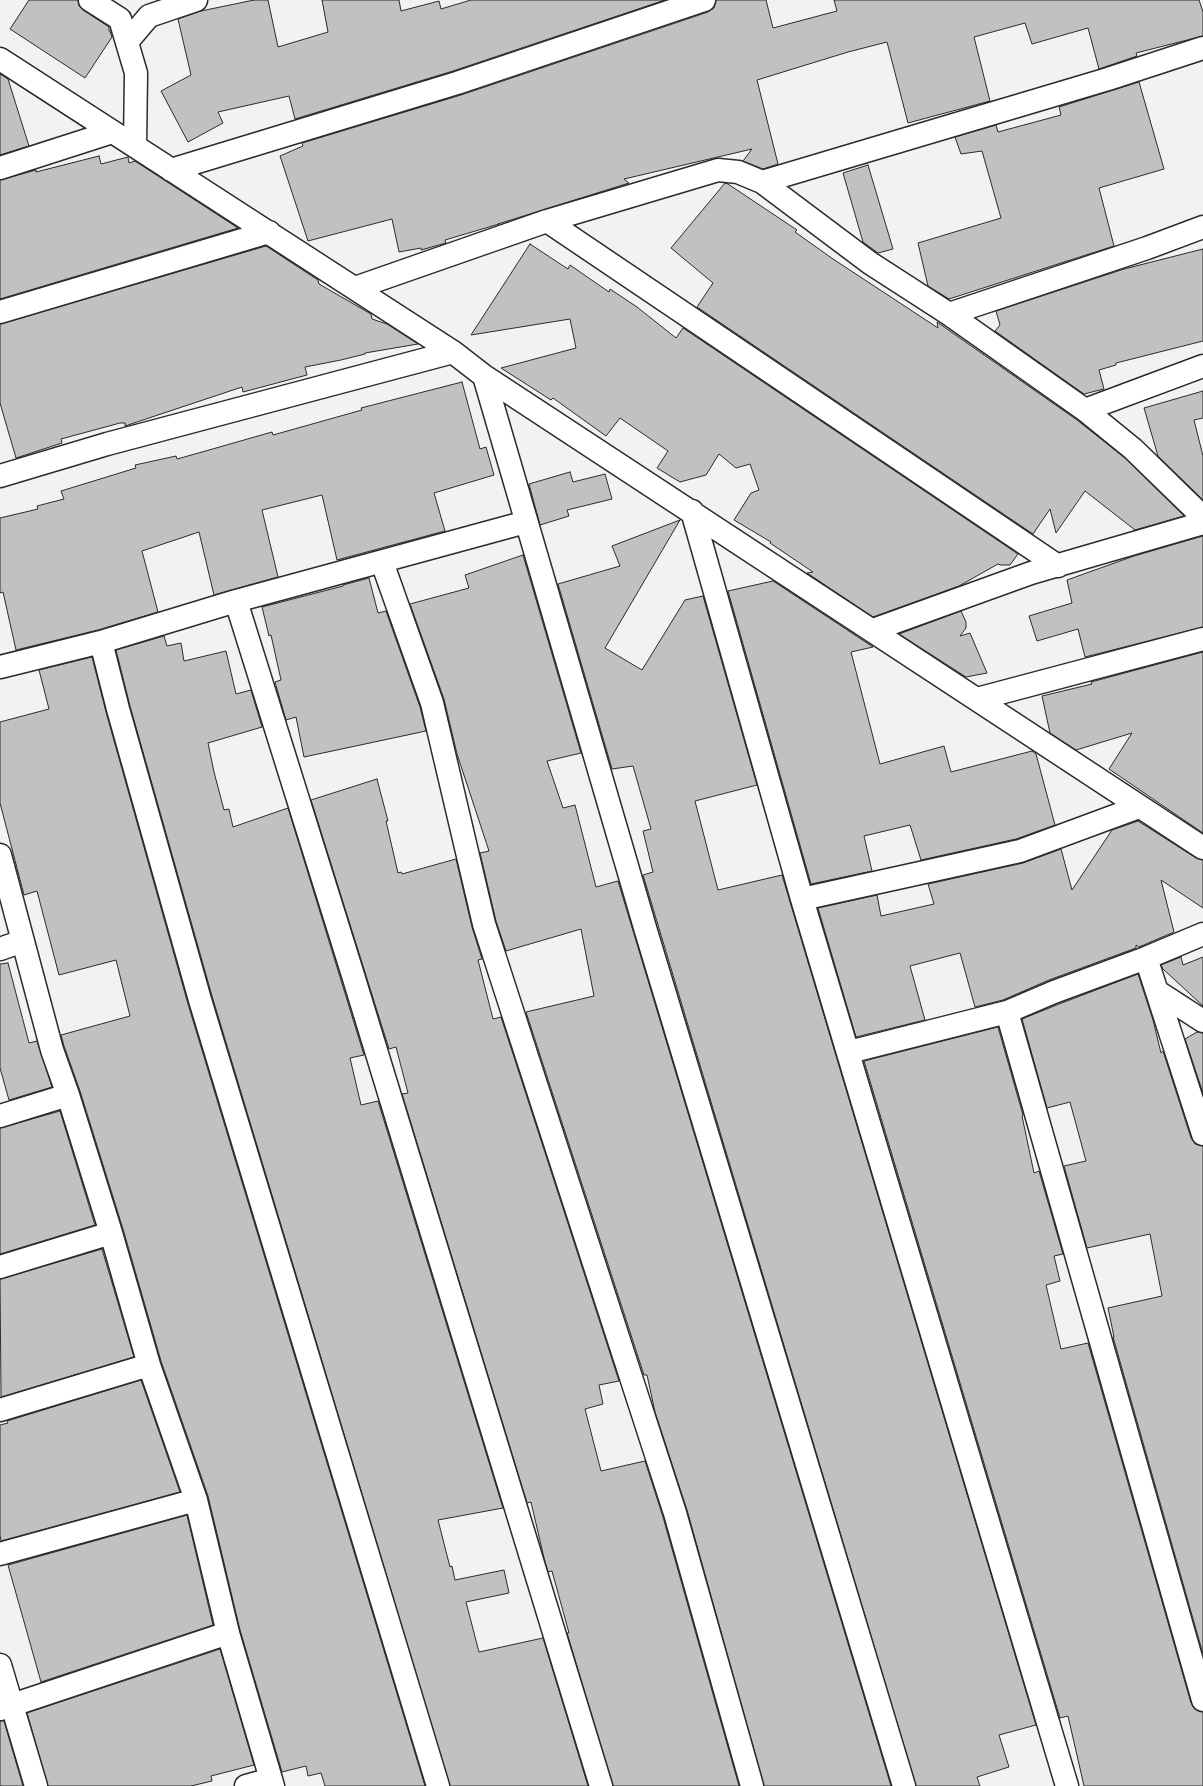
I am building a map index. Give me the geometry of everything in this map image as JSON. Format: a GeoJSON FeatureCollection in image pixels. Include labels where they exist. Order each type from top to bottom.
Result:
{"type":"FeatureCollection","features":[{"type":"Feature","properties":{"kind":"street"},"geometry":{"type":"LineString","coordinates":[[90,0],[120,19],[136,73],[135,146]]}},
{"type":"Feature","properties":{"kind":"street"},"geometry":{"type":"LineString","coordinates":[[127,42],[149,16],[196,0]]}},
{"type":"Feature","properties":{"kind":"street"},"geometry":{"type":"LineString","coordinates":[[171,170],[457,83],[704,0]]}},
{"type":"Feature","properties":{"kind":"street"},"geometry":{"type":"LineString","coordinates":[[762,182],[1108,79],[1203,48]]}},
{"type":"Feature","properties":{"kind":"street"},"geometry":{"type":"LineString","coordinates":[[0,59],[355,288],[452,352],[484,376],[1203,848]]}},
{"type":"Feature","properties":{"kind":"street"},"geometry":{"type":"LineString","coordinates":[[0,168],[112,132]]}},
{"type":"Feature","properties":{"kind":"street"},"geometry":{"type":"LineString","coordinates":[[355,288],[547,221],[718,170],[738,172],[762,182],[870,263],[949,314],[1085,410],[1133,448],[1203,517]]}},
{"type":"Feature","properties":{"kind":"street"},"geometry":{"type":"LineString","coordinates":[[547,221],[1058,566]]}},
{"type":"Feature","properties":{"kind":"street"},"geometry":{"type":"LineString","coordinates":[[949,314],[1147,248],[1203,227]]}},
{"type":"Feature","properties":{"kind":"street"},"geometry":{"type":"LineString","coordinates":[[0,312],[268,232]]}},
{"type":"Feature","properties":{"kind":"street"},"geometry":{"type":"LineString","coordinates":[[0,476],[107,444],[452,352]]}},
{"type":"Feature","properties":{"kind":"street"},"geometry":{"type":"LineString","coordinates":[[1085,410],[1203,366]]}},
{"type":"Feature","properties":{"kind":"street"},"geometry":{"type":"LineString","coordinates":[[484,376],[648,939],[904,1786]]}},
{"type":"Feature","properties":{"kind":"street"},"geometry":{"type":"LineString","coordinates":[[692,512],[802,899],[1068,1786]]}},
{"type":"Feature","properties":{"kind":"street"},"geometry":{"type":"LineString","coordinates":[[0,667],[101,642],[236,601],[526,522]]}},
{"type":"Feature","properties":{"kind":"street"},"geometry":{"type":"LineString","coordinates":[[873,630],[1031,573],[1203,523]]}},
{"type":"Feature","properties":{"kind":"street"},"geometry":{"type":"LineString","coordinates":[[382,562],[432,703],[484,924],[675,1513],[752,1786]]}},
{"type":"Feature","properties":{"kind":"street"},"geometry":{"type":"LineString","coordinates":[[236,601],[352,972],[601,1786]]}},
{"type":"Feature","properties":{"kind":"street"},"geometry":{"type":"LineString","coordinates":[[977,699],[1203,639]]}},
{"type":"Feature","properties":{"kind":"street"},"geometry":{"type":"LineString","coordinates":[[101,642],[118,709],[200,1000],[438,1786]]}},
{"type":"Feature","properties":{"kind":"street"},"geometry":{"type":"LineString","coordinates":[[802,899],[1020,850],[1139,807]]}},
{"type":"Feature","properties":{"kind":"street"},"geometry":{"type":"LineString","coordinates":[[0,855],[52,1050],[68,1095],[111,1233],[149,1365],[196,1500],[228,1633],[272,1783],[246,1786]]}},
{"type":"Feature","properties":{"kind":"street"},"geometry":{"type":"LineString","coordinates":[[849,1052],[1007,1012],[1054,992],[1146,958],[1203,934]]}},
{"type":"Feature","properties":{"kind":"street"},"geometry":{"type":"LineString","coordinates":[[0,949],[23,941]]}},
{"type":"Feature","properties":{"kind":"street"},"geometry":{"type":"LineString","coordinates":[[1146,958],[1203,1134]]}},
{"type":"Feature","properties":{"kind":"street"},"geometry":{"type":"LineString","coordinates":[[1158,992],[1203,1021]]}},
{"type":"Feature","properties":{"kind":"street"},"geometry":{"type":"LineString","coordinates":[[1007,1012],[1203,1700]]}},
{"type":"Feature","properties":{"kind":"street"},"geometry":{"type":"LineString","coordinates":[[0,1116],[68,1095]]}},
{"type":"Feature","properties":{"kind":"street"},"geometry":{"type":"LineString","coordinates":[[0,1267],[111,1233]]}},
{"type":"Feature","properties":{"kind":"street"},"geometry":{"type":"LineString","coordinates":[[0,1410],[149,1365]]}},
{"type":"Feature","properties":{"kind":"street"},"geometry":{"type":"LineString","coordinates":[[0,1554],[196,1500]]}},
{"type":"Feature","properties":{"kind":"street"},"geometry":{"type":"LineString","coordinates":[[6,1707],[228,1633]]}},
{"type":"Feature","properties":{"kind":"street"},"geometry":{"type":"LineString","coordinates":[[0,1665],[6,1707],[36,1786]]}},
{"type":"Feature","properties":{"kind":"building"},"geometry":{"type":"Polygon","coordinates":[[[29,0],[78,0],[79,6],[83,10],[109,27],[112,37],[85,78],[10,29],[29,0]]]}},
{"type":"Feature","properties":{"kind":"building"},"geometry":{"type":"Polygon","coordinates":[[[254,0],[268,0],[278,47],[328,32],[322,0],[399,0],[401,11],[439,1],[441,9],[471,0],[665,0],[453,71],[295,119],[289,96],[218,112],[223,123],[188,142],[161,91],[191,75],[178,19],[201,11],[254,0]]]}},
{"type":"Feature","properties":{"kind":"building"},"geometry":{"type":"Polygon","coordinates":[[[716,0],[766,0],[773,28],[837,11],[834,0],[1199,0],[1203,12],[1203,36],[1136,53],[1137,56],[1099,69],[1088,28],[1032,44],[1025,23],[974,37],[990,101],[908,123],[887,42],[848,52],[757,80],[778,164],[763,169],[743,161],[752,149],[624,179],[629,183],[445,240],[446,243],[421,250],[421,248],[399,252],[392,219],[308,241],[280,156],[303,146],[302,143],[461,95],[708,12],[714,8],[716,0]]]}},
{"type":"Feature","properties":{"kind":"building"},"geometry":{"type":"Polygon","coordinates":[[[0,74],[8,79],[29,146],[0,155],[0,74]]]}},
{"type":"Feature","properties":{"kind":"building"},"geometry":{"type":"Polygon","coordinates":[[[1139,82],[1164,169],[1099,188],[1114,246],[949,299],[928,286],[918,243],[1001,218],[982,151],[961,154],[955,137],[996,125],[998,132],[1061,115],[1059,107],[1139,82]]]}},
{"type":"Feature","properties":{"kind":"building"},"geometry":{"type":"Polygon","coordinates":[[[99,156],[101,164],[128,157],[129,163],[135,161],[238,228],[0,299],[0,180],[36,170],[36,172],[99,156]]]}},
{"type":"Feature","properties":{"kind":"building"},"geometry":{"type":"Polygon","coordinates":[[[868,165],[893,249],[878,253],[863,242],[843,173],[868,165]]]}},
{"type":"Feature","properties":{"kind":"building"},"geometry":{"type":"Polygon","coordinates":[[[725,183],[797,230],[795,232],[833,259],[938,328],[937,322],[1077,420],[1125,458],[1184,516],[1135,530],[1085,491],[1056,533],[1050,509],[1033,534],[697,307],[713,283],[671,248],[725,183]]]}},
{"type":"Feature","properties":{"kind":"building"},"geometry":{"type":"Polygon","coordinates":[[[530,244],[568,269],[570,265],[609,292],[610,289],[637,307],[676,338],[683,328],[1018,554],[1010,565],[998,564],[959,586],[873,617],[807,573],[813,572],[770,543],[771,542],[734,520],[751,493],[759,490],[750,464],[736,468],[719,454],[706,475],[680,482],[657,468],[668,451],[620,418],[606,436],[553,398],[551,400],[501,368],[576,348],[570,319],[471,335],[530,244]]]}},
{"type":"Feature","properties":{"kind":"building"},"geometry":{"type":"Polygon","coordinates":[[[266,246],[318,280],[319,284],[371,314],[372,319],[387,324],[418,344],[365,353],[341,360],[305,367],[307,375],[243,392],[242,387],[125,426],[125,423],[120,423],[61,439],[62,443],[16,458],[0,403],[0,324],[266,246]]]}},
{"type":"Feature","properties":{"kind":"building"},"geometry":{"type":"Polygon","coordinates":[[[1203,249],[1203,341],[1116,363],[1116,365],[1099,370],[1104,389],[1084,394],[995,331],[1000,325],[996,311],[1124,269],[1203,249]]]}},
{"type":"Feature","properties":{"kind":"building"},"geometry":{"type":"Polygon","coordinates":[[[462,382],[480,449],[486,447],[494,475],[434,493],[445,531],[337,560],[322,495],[262,510],[278,577],[214,595],[199,532],[142,551],[158,612],[98,630],[16,650],[3,592],[0,593],[0,518],[38,509],[37,506],[64,499],[61,491],[136,468],[135,465],[176,456],[177,459],[272,432],[273,435],[362,410],[361,408],[462,382]]]}},
{"type":"Feature","properties":{"kind":"building"},"geometry":{"type":"Polygon","coordinates":[[[1203,391],[1203,418],[1194,420],[1203,456],[1203,500],[1158,456],[1144,408],[1203,391]]]}},
{"type":"Feature","properties":{"kind":"building"},"geometry":{"type":"Polygon","coordinates":[[[570,472],[573,482],[605,474],[612,499],[567,510],[569,516],[540,525],[529,484],[570,472]]]}},
{"type":"Feature","properties":{"kind":"building"},"geometry":{"type":"Polygon","coordinates":[[[680,520],[605,648],[642,670],[685,600],[703,596],[757,785],[695,801],[718,890],[782,875],[1036,1725],[999,1735],[1009,1767],[977,1777],[980,1786],[916,1786],[643,875],[653,872],[643,831],[651,829],[633,766],[612,769],[558,584],[620,566],[612,546],[680,520]]]}},
{"type":"Feature","properties":{"kind":"building"},"geometry":{"type":"Polygon","coordinates":[[[1203,536],[1203,627],[1085,657],[1078,629],[1037,641],[1029,616],[1072,603],[1067,580],[1134,556],[1203,536]]]}},
{"type":"Feature","properties":{"kind":"building"},"geometry":{"type":"Polygon","coordinates":[[[523,555],[581,753],[547,761],[563,808],[575,805],[596,887],[618,881],[891,1786],[764,1786],[687,1510],[655,1412],[647,1375],[644,1375],[526,1012],[594,996],[581,929],[506,951],[496,921],[480,853],[489,851],[457,754],[444,699],[410,604],[469,588],[465,575],[523,555]]]}},
{"type":"Feature","properties":{"kind":"building"},"geometry":{"type":"Polygon","coordinates":[[[369,578],[378,613],[386,611],[420,707],[426,731],[304,757],[296,717],[286,720],[275,682],[281,680],[271,635],[269,636],[262,607],[369,578]]]}},
{"type":"Feature","properties":{"kind":"building"},"geometry":{"type":"Polygon","coordinates":[[[773,581],[873,647],[851,652],[880,764],[944,746],[951,772],[1032,751],[1036,754],[1055,825],[1016,839],[921,860],[910,825],[864,836],[872,871],[811,884],[728,591],[773,581]]]}},
{"type":"Feature","properties":{"kind":"building"},"geometry":{"type":"Polygon","coordinates":[[[961,611],[966,622],[966,628],[960,636],[970,633],[987,673],[966,677],[899,634],[961,611]]]}},
{"type":"Feature","properties":{"kind":"building"},"geometry":{"type":"Polygon","coordinates":[[[164,636],[167,646],[181,643],[184,661],[226,651],[236,694],[251,690],[262,727],[208,743],[224,810],[229,809],[233,827],[288,808],[364,1055],[350,1058],[361,1105],[378,1101],[503,1508],[438,1520],[450,1567],[452,1566],[455,1580],[504,1570],[509,1593],[466,1602],[479,1652],[543,1638],[588,1786],[450,1786],[212,996],[130,706],[116,650],[164,636]]]}},
{"type":"Feature","properties":{"kind":"building"},"geometry":{"type":"Polygon","coordinates":[[[1203,652],[1203,833],[1109,769],[1132,733],[1076,750],[1050,733],[1042,696],[1092,684],[1091,682],[1203,652]]]}},
{"type":"Feature","properties":{"kind":"building"},"geometry":{"type":"Polygon","coordinates":[[[92,657],[188,1004],[425,1786],[325,1786],[321,1773],[308,1776],[306,1766],[282,1772],[240,1630],[208,1496],[161,1361],[123,1229],[80,1091],[64,1046],[61,1035],[130,1016],[116,960],[59,975],[37,891],[24,895],[0,803],[0,722],[49,709],[39,670],[92,657]]]}},
{"type":"Feature","properties":{"kind":"building"},"geometry":{"type":"Polygon","coordinates":[[[377,779],[388,821],[386,821],[398,873],[401,872],[402,874],[456,859],[472,927],[482,959],[478,960],[493,1019],[501,1017],[619,1381],[599,1385],[603,1404],[585,1409],[601,1471],[645,1461],[663,1517],[739,1786],[613,1786],[567,1633],[569,1633],[552,1571],[548,1572],[531,1502],[527,1503],[402,1094],[408,1093],[396,1047],[389,1049],[311,800],[377,779]]]}},
{"type":"Feature","properties":{"kind":"building"},"geometry":{"type":"Polygon","coordinates":[[[1138,821],[1196,858],[1203,860],[1203,908],[1161,880],[1174,932],[1139,947],[1136,945],[1136,948],[1049,980],[1003,1000],[975,1007],[960,953],[910,966],[925,1020],[856,1037],[818,908],[877,895],[881,916],[934,904],[928,884],[1023,863],[1061,849],[1072,890],[1112,830],[1138,821]]]}},
{"type":"Feature","properties":{"kind":"building"},"geometry":{"type":"Polygon","coordinates":[[[1181,957],[1183,965],[1203,957],[1203,1006],[1163,969],[1161,965],[1181,957]]]}},
{"type":"Feature","properties":{"kind":"building"},"geometry":{"type":"Polygon","coordinates":[[[8,963],[29,1043],[37,1041],[52,1087],[9,1100],[0,1068],[0,964],[8,963]]]}},
{"type":"Feature","properties":{"kind":"building"},"geometry":{"type":"Polygon","coordinates":[[[1138,974],[1153,1020],[1161,1053],[1163,1051],[1191,1138],[1195,1144],[1203,1146],[1203,1654],[1113,1337],[1108,1308],[1162,1296],[1150,1234],[1087,1248],[1064,1166],[1086,1161],[1070,1102],[1047,1108],[1022,1019],[1138,974]]]}},
{"type":"Feature","properties":{"kind":"building"},"geometry":{"type":"Polygon","coordinates":[[[998,1027],[1023,1115],[1034,1173],[1039,1171],[1063,1254],[1054,1256],[1060,1281],[1046,1285],[1061,1349],[1088,1343],[1191,1703],[1195,1709],[1203,1712],[1203,1786],[1084,1786],[1068,1716],[1060,1718],[864,1061],[998,1027]]]}},
{"type":"Feature","properties":{"kind":"building"},"geometry":{"type":"Polygon","coordinates":[[[1197,1032],[1203,1033],[1203,1093],[1185,1039],[1197,1032]]]}},
{"type":"Feature","properties":{"kind":"building"},"geometry":{"type":"Polygon","coordinates":[[[60,1111],[95,1225],[0,1254],[0,1128],[60,1111]]]}},
{"type":"Feature","properties":{"kind":"building"},"geometry":{"type":"Polygon","coordinates":[[[102,1249],[134,1357],[1,1397],[0,1279],[102,1249]]]}},
{"type":"Feature","properties":{"kind":"building"},"geometry":{"type":"Polygon","coordinates":[[[141,1380],[180,1492],[1,1541],[0,1425],[8,1423],[7,1421],[141,1380]]]}},
{"type":"Feature","properties":{"kind":"building"},"geometry":{"type":"Polygon","coordinates":[[[187,1515],[213,1625],[41,1682],[8,1565],[187,1515]]]}},
{"type":"Feature","properties":{"kind":"building"},"geometry":{"type":"Polygon","coordinates":[[[220,1649],[254,1765],[211,1776],[212,1781],[191,1786],[48,1786],[27,1713],[220,1649]]]}},
{"type":"Feature","properties":{"kind":"building"},"geometry":{"type":"Polygon","coordinates":[[[0,1721],[4,1721],[23,1786],[0,1786],[0,1721]]]}}]}
